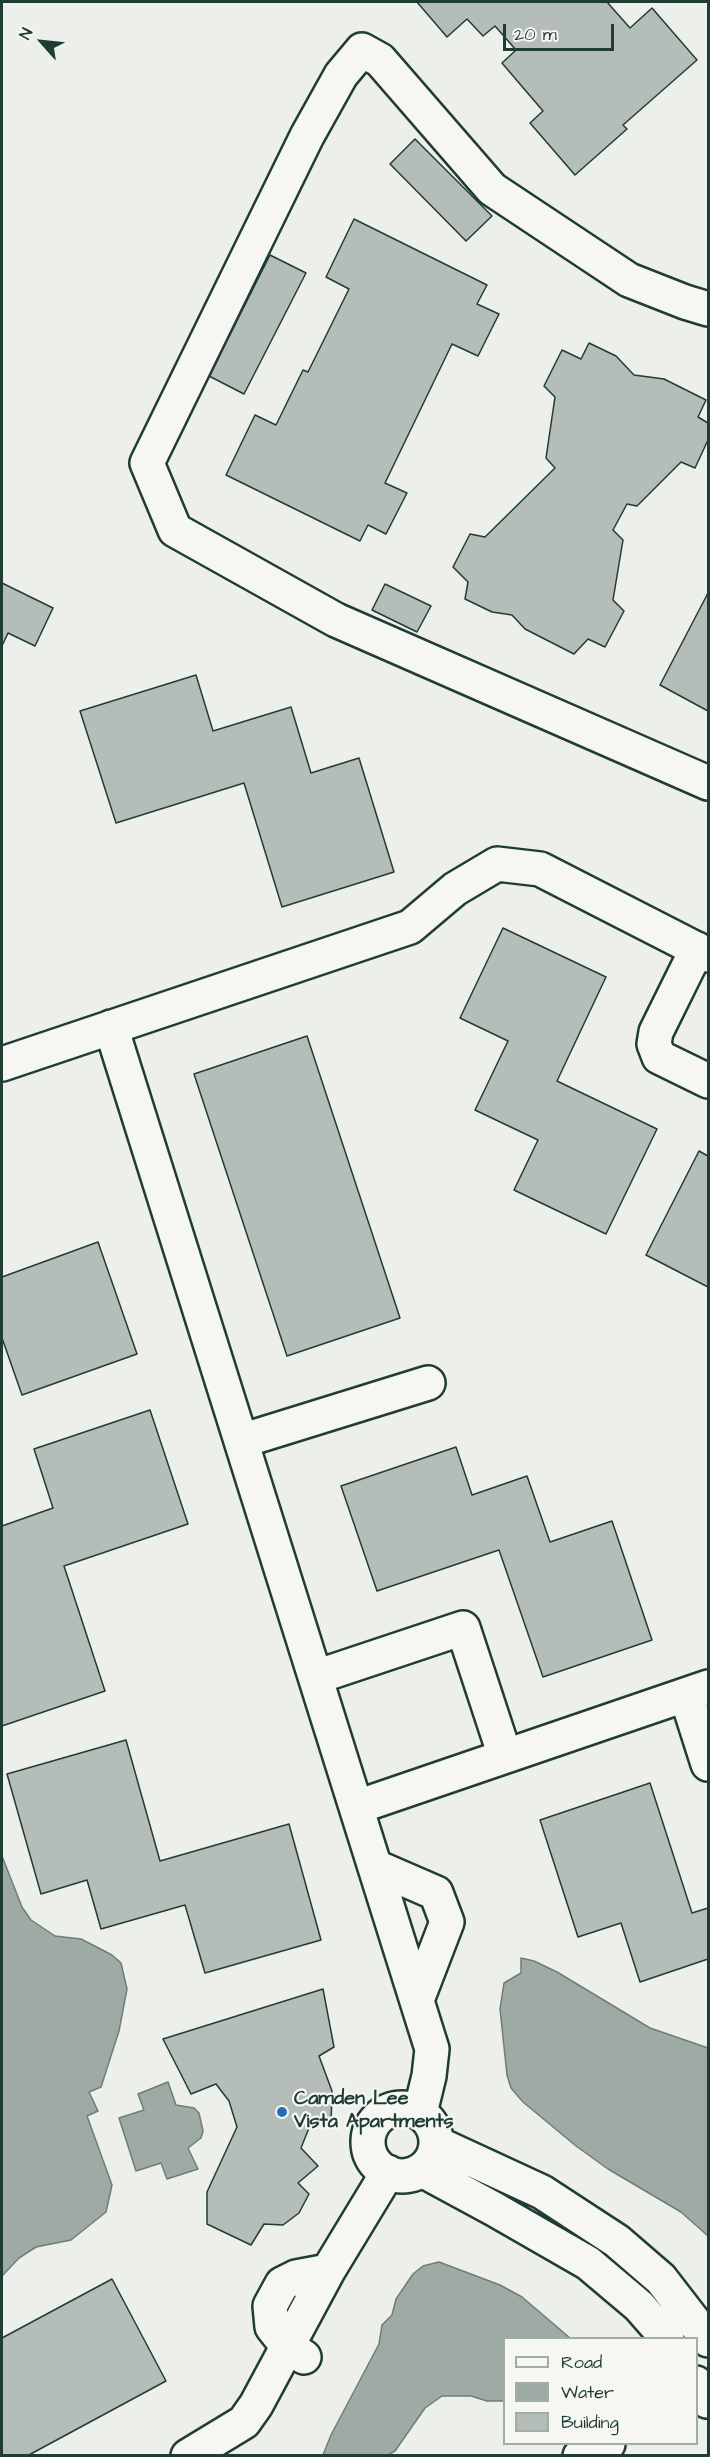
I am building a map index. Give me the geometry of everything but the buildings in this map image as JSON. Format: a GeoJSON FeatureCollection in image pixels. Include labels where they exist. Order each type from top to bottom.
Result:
{"type":"FeatureCollection","features":[{"type":"Feature","properties":{"kind":"street"},"geometry":{"type":"LineString","coordinates":[[708,309],[629,280],[492,189],[380,60],[362,51],[341,75],[307,136],[147,463],[175,530],[336,620],[708,783]]}},
{"type":"Feature","properties":{"kind":"street"},"geometry":{"type":"LineString","coordinates":[[2,1064],[410,927],[455,889],[497,864],[540,869],[703,952],[656,1032],[654,1044],[659,1057],[708,1081]]}},
{"type":"Feature","properties":{"kind":"street"},"geometry":{"type":"LineString","coordinates":[[111,1027],[432,2049],[429,2076],[420,2113]]}},
{"type":"Feature","properties":{"kind":"street"},"geometry":{"type":"LineString","coordinates":[[241,1441],[428,1383]]}},
{"type":"Feature","properties":{"kind":"street"},"geometry":{"type":"LineString","coordinates":[[316,1677],[463,1628],[506,1756]]}},
{"type":"Feature","properties":{"kind":"street"},"geometry":{"type":"LineString","coordinates":[[357,1807],[697,1691],[708,1764]]}},
{"type":"Feature","properties":{"kind":"street"},"geometry":{"type":"LineString","coordinates":[[376,1867],[436,1893],[447,1922],[417,2000]]}},
{"type":"Feature","properties":{"kind":"street"},"geometry":{"type":"LineString","coordinates":[[398,2108],[420,2113],[432,2127],[429,2157],[411,2174],[399,2175],[388,2172],[376,2163],[370,2152],[368,2141],[377,2119],[398,2108]]}},
{"type":"Feature","properties":{"kind":"street"},"geometry":{"type":"LineString","coordinates":[[429,2157],[542,2192],[617,2241],[661,2279],[708,2340]]}},
{"type":"Feature","properties":{"kind":"street"},"geometry":{"type":"LineString","coordinates":[[429,2157],[494,2209],[578,2258],[614,2284],[639,2306],[666,2337]]}},
{"type":"Feature","properties":{"kind":"street"},"geometry":{"type":"LineString","coordinates":[[296,2352],[272,2327],[270,2306],[282,2284],[331,2266],[388,2172]]}},
{"type":"Feature","properties":{"kind":"street"},"geometry":{"type":"LineString","coordinates":[[614,2284],[638,2259]]}},
{"type":"Feature","properties":{"kind":"street"},"geometry":{"type":"LineString","coordinates":[[188,2456],[244,2422],[256,2405],[290,2384],[296,2352],[338,2294],[331,2266]]}},
{"type":"Feature","properties":{"kind":"street"},"geometry":{"type":"LineString","coordinates":[[580,2456],[606,2445]]}},
{"type":"Feature","properties":{"kind":"water"},"geometry":{"type":"Polygon","coordinates":[[[2,1856],[22,1907],[31,1920],[55,1936],[81,1939],[112,1955],[121,1963],[127,1989],[119,2031],[101,2087],[89,2092],[98,2111],[87,2116],[112,2185],[106,2212],[71,2240],[36,2247],[19,2258],[2,2276],[2,1856]]]}},
{"type":"Feature","properties":{"kind":"water"},"geometry":{"type":"Polygon","coordinates":[[[521,1958],[534,1961],[557,1972],[650,2028],[708,2048],[708,2236],[681,2212],[608,2169],[576,2146],[523,2102],[511,2088],[507,2075],[500,2009],[504,1983],[521,1973],[521,1958]]]}},
{"type":"Feature","properties":{"kind":"water"},"geometry":{"type":"Polygon","coordinates":[[[168,2082],[176,2105],[194,2108],[199,2113],[203,2131],[201,2138],[188,2148],[198,2169],[167,2179],[161,2163],[136,2171],[119,2118],[144,2110],[138,2094],[168,2082]]]}},
{"type":"Feature","properties":{"kind":"water"},"geometry":{"type":"Polygon","coordinates":[[[439,2262],[500,2285],[522,2297],[569,2337],[503,2337],[503,2401],[487,2401],[471,2396],[442,2396],[425,2408],[395,2451],[388,2455],[323,2455],[331,2435],[379,2344],[382,2325],[392,2315],[396,2299],[413,2274],[423,2266],[439,2262]]]}},
{"type":"Feature","properties":{"kind":"place","name":"Camden Lee Vista Apartments"},"geometry":{"type":"Point","coordinates":[282,2112]}}]}
